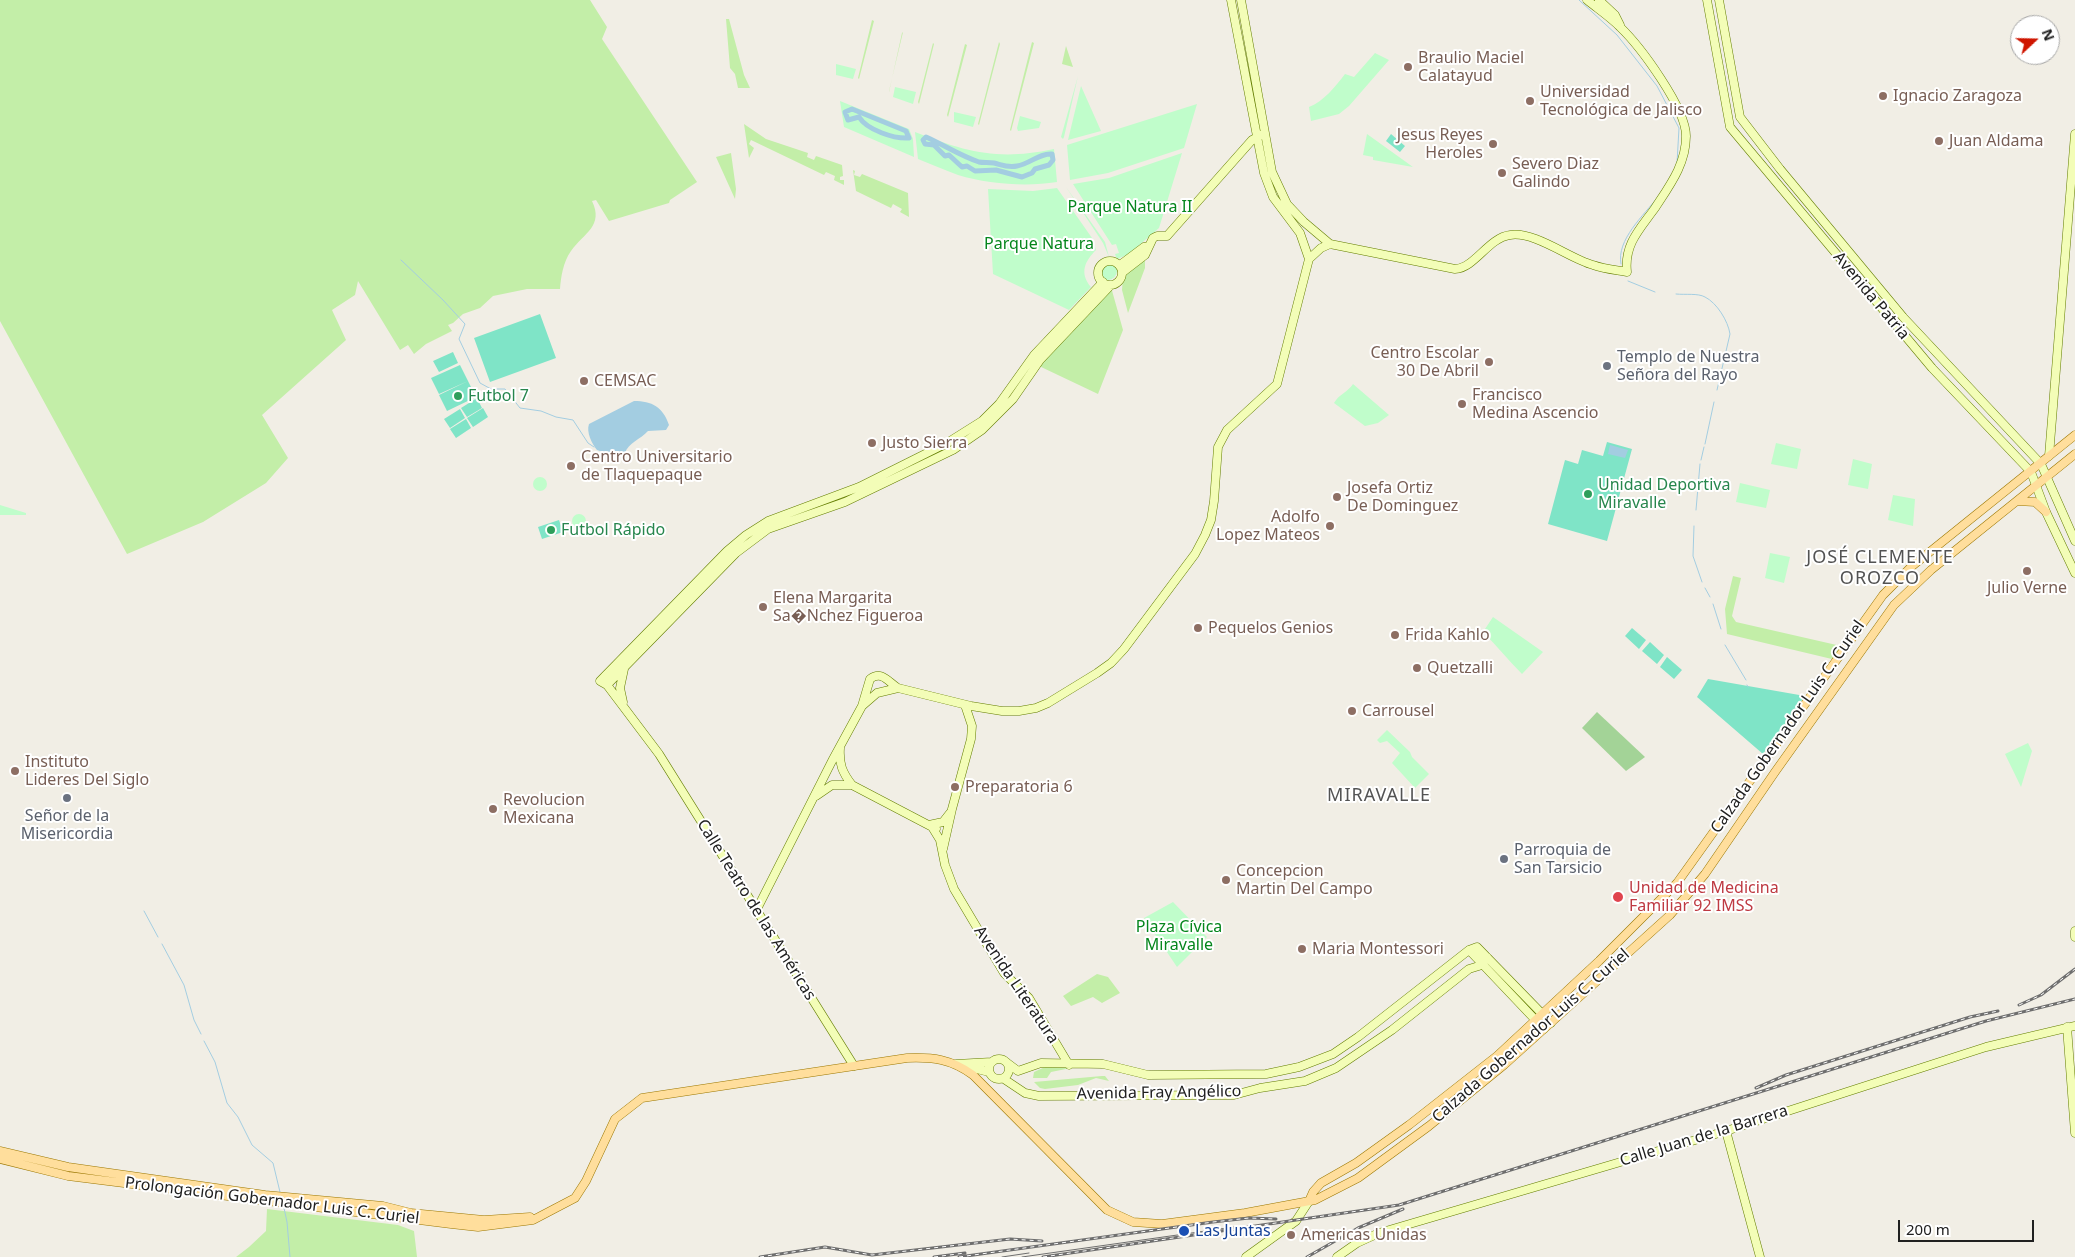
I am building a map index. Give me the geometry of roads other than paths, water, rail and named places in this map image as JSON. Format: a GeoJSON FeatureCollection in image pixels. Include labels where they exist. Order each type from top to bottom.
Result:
{"type":"FeatureCollection","features":[{"type":"Feature","properties":{"kind":"main road","name":"Calzada Gobernador Luis C. Curiel"},"geometry":{"type":"LineString","coordinates":[[1309,1201],[1317,1186],[1356,1163],[1422,1116],[1497,1056],[1623,938],[1687,871],[1883,595],[1911,567],[2075,435]]}},
{"type":"Feature","properties":{"kind":"main road","name":"Calzada Gobernador Luis C. Curiel"},"geometry":{"type":"LineString","coordinates":[[1309,1201],[1322,1199],[1358,1178],[1475,1090],[1670,915],[1705,874],[1894,605],[1926,575],[2075,454]]}},
{"type":"Feature","properties":{"kind":"main road"},"geometry":{"type":"LineString","coordinates":[[2018,501],[2036,502],[2046,512]]}},
{"type":"Feature","properties":{"kind":"main road","name":"Prolongación Gobernador Luis C. Curiel"},"geometry":{"type":"LineString","coordinates":[[0,1159],[68,1176],[469,1226],[502,1225],[533,1220],[575,1198],[586,1181],[615,1119],[642,1098],[854,1066],[922,1058],[956,1064],[977,1078],[1107,1210],[1122,1219],[1144,1224],[1176,1222],[1309,1201]]}},
{"type":"Feature","properties":{"kind":"main road"},"geometry":{"type":"LineString","coordinates":[[1422,1116],[1429,1126]]}},
{"type":"Feature","properties":{"kind":"main road","name":"Prolongación Gobernador Luis C. Curiel"},"geometry":{"type":"LineString","coordinates":[[0,1151],[68,1167],[265,1195],[383,1206],[411,1212],[484,1220],[544,1215]]}},
{"type":"Feature","properties":{"kind":"main road"},"geometry":{"type":"LineString","coordinates":[[1337,1174],[1344,1186]]}},
{"type":"Feature","properties":{"kind":"street"},"geometry":{"type":"LineString","coordinates":[[1230,0],[1261,135],[1272,172],[1283,198],[1299,218],[1330,244],[1455,269],[1463,267],[1493,242],[1504,237],[1516,235],[1544,242],[1592,265],[1627,272],[1628,248],[1677,176],[1684,156],[1686,136],[1681,113],[1658,74],[1621,27],[1615,15],[1599,0]]}},
{"type":"Feature","properties":{"kind":"street"},"geometry":{"type":"LineString","coordinates":[[1241,0],[1261,135],[1264,173],[1273,197],[1299,231],[1309,259]]}},
{"type":"Feature","properties":{"kind":"street"},"geometry":{"type":"LineString","coordinates":[[1587,0],[1621,27]]}},
{"type":"Feature","properties":{"kind":"street","name":"Avenida Patria"},"geometry":{"type":"LineString","coordinates":[[1707,0],[1730,127],[1932,368],[2031,472],[2046,512],[2075,573]]}},
{"type":"Feature","properties":{"kind":"street","name":"Avenida Patria"},"geometry":{"type":"LineString","coordinates":[[1719,0],[1740,116],[1780,169],[1903,318],[2041,464],[2075,541]]}},
{"type":"Feature","properties":{"kind":"street"},"geometry":{"type":"LineString","coordinates":[[2050,456],[2075,134]]}},
{"type":"Feature","properties":{"kind":"street"},"geometry":{"type":"LineString","coordinates":[[1121,268],[1145,255],[1157,236],[1167,236],[1248,144],[1261,135]]}},
{"type":"Feature","properties":{"kind":"street"},"geometry":{"type":"LineString","coordinates":[[756,911],[825,775],[836,761],[840,746],[862,706],[870,678],[876,675],[898,688],[965,705],[1002,711],[1036,708],[1074,688],[1111,663],[1148,618],[1195,554],[1205,535],[1211,520],[1218,448],[1222,438],[1227,430],[1277,384],[1309,259],[1316,251],[1330,244]]}},
{"type":"Feature","properties":{"kind":"street"},"geometry":{"type":"LineString","coordinates":[[1111,285],[1102,282],[1098,275],[1098,270],[1103,263],[1111,260],[1121,268]]}},
{"type":"Feature","properties":{"kind":"street"},"geometry":{"type":"LineString","coordinates":[[604,683],[727,551],[746,536],[780,516],[859,488],[947,443],[982,420],[999,404],[1033,356],[1074,316],[1111,285],[1120,280],[1121,268]]}},
{"type":"Feature","properties":{"kind":"street"},"geometry":{"type":"LineString","coordinates":[[604,683],[626,665],[736,553],[755,538],[781,524],[845,502],[862,494],[953,450],[982,430],[1007,405],[1102,282]]}},
{"type":"Feature","properties":{"kind":"street"},"geometry":{"type":"LineString","coordinates":[[625,707],[620,680],[626,665]]}},
{"type":"Feature","properties":{"kind":"street"},"geometry":{"type":"LineString","coordinates":[[862,706],[887,684],[884,678]]}},
{"type":"Feature","properties":{"kind":"street","name":"Calle Teatro de las Américas"},"geometry":{"type":"LineString","coordinates":[[604,683],[625,707],[659,754],[854,1066]]}},
{"type":"Feature","properties":{"kind":"street"},"geometry":{"type":"LineString","coordinates":[[868,687],[880,692],[898,688]]}},
{"type":"Feature","properties":{"kind":"street"},"geometry":{"type":"LineString","coordinates":[[942,851],[971,739],[972,726],[965,705]]}},
{"type":"Feature","properties":{"kind":"street"},"geometry":{"type":"LineString","coordinates":[[836,761],[852,785]]}},
{"type":"Feature","properties":{"kind":"street"},"geometry":{"type":"LineString","coordinates":[[814,798],[842,780],[843,773]]}},
{"type":"Feature","properties":{"kind":"street"},"geometry":{"type":"LineString","coordinates":[[825,775],[826,781],[835,784],[852,785],[947,834]]}},
{"type":"Feature","properties":{"kind":"street"},"geometry":{"type":"LineString","coordinates":[[930,826],[943,822],[952,809]]}},
{"type":"Feature","properties":{"kind":"street","name":"Avenida Literatura"},"geometry":{"type":"LineString","coordinates":[[930,826],[940,840],[954,889],[1004,973],[1029,998],[1070,1065]]}},
{"type":"Feature","properties":{"kind":"street"},"geometry":{"type":"LineString","coordinates":[[2075,931],[2075,937]]}},
{"type":"Feature","properties":{"kind":"street","name":"Avenida Fray Angélico"},"geometry":{"type":"LineString","coordinates":[[1006,1062],[1018,1071],[1041,1063],[1070,1065],[1103,1064],[1148,1075],[1266,1074],[1299,1067],[1333,1054],[1346,1046],[1468,950],[1477,947],[1487,957]]}},
{"type":"Feature","properties":{"kind":"street"},"geometry":{"type":"LineString","coordinates":[[1468,950],[1544,1029]]}},
{"type":"Feature","properties":{"kind":"street"},"geometry":{"type":"LineString","coordinates":[[1482,965],[1487,957],[1551,1023]]}},
{"type":"Feature","properties":{"kind":"street","name":"Avenida Fray Angélico"},"geometry":{"type":"LineString","coordinates":[[1004,1079],[1025,1093],[1039,1096],[1234,1095],[1260,1088],[1286,1085],[1324,1074],[1351,1059],[1399,1025],[1469,969],[1482,965]]}},
{"type":"Feature","properties":{"kind":"street"},"geometry":{"type":"LineString","coordinates":[[2071,1027],[2075,1133]]}},
{"type":"Feature","properties":{"kind":"street","name":"Calle Juan de la Barrera"},"geometry":{"type":"LineString","coordinates":[[1337,1257],[1357,1243],[1379,1233],[1726,1131],[1986,1047],[2071,1027]]}},
{"type":"Feature","properties":{"kind":"street"},"geometry":{"type":"LineString","coordinates":[[1000,1059],[1006,1062],[1009,1071],[1004,1079],[994,1078],[989,1072],[956,1064],[992,1062],[1000,1059]]}},
{"type":"Feature","properties":{"kind":"street"},"geometry":{"type":"LineString","coordinates":[[989,1072],[989,1066],[992,1062]]}},
{"type":"Feature","properties":{"kind":"street"},"geometry":{"type":"LineString","coordinates":[[1726,1131],[1760,1257]]}},
{"type":"Feature","properties":{"kind":"street"},"geometry":{"type":"LineString","coordinates":[[1246,1257],[1296,1221],[1309,1201]]}},
{"type":"Feature","properties":{"kind":"water"},"geometry":{"type":"Polygon","coordinates":[[[634,401],[646,402],[660,409],[669,425],[666,430],[648,431],[629,446],[625,453],[614,456],[597,450],[591,441],[589,424],[634,401]]]}},
{"type":"Feature","properties":{"kind":"water"},"geometry":{"type":"Polygon","coordinates":[[[1610,445],[1628,450],[1625,458],[1608,454],[1610,445]]]}},
{"type":"Feature","properties":{"kind":"waterway"},"geometry":{"type":"LineString","coordinates":[[1579,0],[1617,35],[1657,86],[1679,128],[1677,163]]}},
{"type":"Feature","properties":{"kind":"waterway"},"geometry":{"type":"LineString","coordinates":[[852,109],[906,131],[909,138],[881,133],[868,126],[859,117],[848,120],[845,112],[852,109]]}},
{"type":"Feature","properties":{"kind":"waterway"},"geometry":{"type":"LineString","coordinates":[[926,137],[966,157],[981,162],[1014,167],[1047,154],[1052,154],[1053,160],[1049,165],[1035,169],[1032,173],[1022,177],[996,170],[975,171],[967,166],[962,167],[949,155],[945,156],[934,145],[925,144],[923,140],[926,137]]}},
{"type":"Feature","properties":{"kind":"waterway"},"geometry":{"type":"LineString","coordinates":[[1621,264],[1621,255],[1627,237],[1632,228],[1658,197]]}},
{"type":"Feature","properties":{"kind":"waterway"},"geometry":{"type":"LineString","coordinates":[[401,260],[465,324],[459,339],[480,383],[491,389],[505,389],[520,408],[541,411],[556,417],[573,420],[588,443],[594,447]]}},
{"type":"Feature","properties":{"kind":"waterway"},"geometry":{"type":"LineString","coordinates":[[1628,281],[1655,292]]}},
{"type":"Feature","properties":{"kind":"waterway"},"geometry":{"type":"LineString","coordinates":[[1676,294],[1705,297],[1718,308],[1727,324],[1730,334],[1717,390]]}},
{"type":"Feature","properties":{"kind":"waterway"},"geometry":{"type":"LineString","coordinates":[[1705,444],[1714,402]]}},
{"type":"Feature","properties":{"kind":"waterway"},"geometry":{"type":"LineString","coordinates":[[1701,460],[1704,447]]}},
{"type":"Feature","properties":{"kind":"waterway"},"geometry":{"type":"LineString","coordinates":[[1696,510],[1700,464]]}},
{"type":"Feature","properties":{"kind":"waterway"},"geometry":{"type":"LineString","coordinates":[[1694,526],[1693,556],[1702,582]]}},
{"type":"Feature","properties":{"kind":"waterway"},"geometry":{"type":"LineString","coordinates":[[1705,588],[1710,597]]}},
{"type":"Feature","properties":{"kind":"waterway"},"geometry":{"type":"LineString","coordinates":[[1713,604],[1721,629]]}},
{"type":"Feature","properties":{"kind":"waterway"},"geometry":{"type":"LineString","coordinates":[[1725,645],[1746,680]]}},
{"type":"Feature","properties":{"kind":"waterway"},"geometry":{"type":"LineString","coordinates":[[144,911],[158,937]]}},
{"type":"Feature","properties":{"kind":"waterway"},"geometry":{"type":"LineString","coordinates":[[162,944],[184,985],[194,1020],[201,1034]]}},
{"type":"Feature","properties":{"kind":"waterway"},"geometry":{"type":"LineString","coordinates":[[204,1041],[215,1062],[227,1103],[238,1117],[252,1145],[273,1163],[280,1192]]}},
{"type":"Feature","properties":{"kind":"waterway"},"geometry":{"type":"LineString","coordinates":[[284,1208],[290,1257]]}},
{"type":"Feature","properties":{"kind":"tram line"},"geometry":{"type":"LineString","coordinates":[[1022,1257],[1234,1227]]}},
{"type":"Feature","properties":{"kind":"tram line"},"geometry":{"type":"LineString","coordinates":[[1002,1257],[1029,1253]]}},
{"type":"Feature","properties":{"kind":"railway"},"geometry":{"type":"LineString","coordinates":[[2019,1005],[2041,995],[2075,969]]}},
{"type":"Feature","properties":{"kind":"railway"},"geometry":{"type":"LineString","coordinates":[[1043,1257],[1399,1205],[1986,1021],[2075,999]]}},
{"type":"Feature","properties":{"kind":"railway"},"geometry":{"type":"LineString","coordinates":[[1756,1088],[1786,1075],[1970,1017],[1998,1011]]}},
{"type":"Feature","properties":{"kind":"railway"},"geometry":{"type":"LineString","coordinates":[[1307,1257],[1358,1228],[1403,1209]]}},
{"type":"Feature","properties":{"kind":"railway"},"geometry":{"type":"LineString","coordinates":[[959,1257],[1213,1222],[1249,1218],[1276,1219]]}},
{"type":"Feature","properties":{"kind":"railway"},"geometry":{"type":"LineString","coordinates":[[760,1257],[825,1247],[872,1255],[1010,1239],[1042,1241]]}},
{"type":"Feature","properties":{"kind":"railway"},"geometry":{"type":"LineString","coordinates":[[934,1257],[965,1253]]}},
{"type":"Feature","properties":{"kind":"place","name":"Braulio Maciel Calatayud"},"geometry":{"type":"Point","coordinates":[1408,67]}},
{"type":"Feature","properties":{"kind":"place","name":"Ignacio Zaragoza"},"geometry":{"type":"Point","coordinates":[1883,96]}},
{"type":"Feature","properties":{"kind":"place","name":"Universidad Tecnológica de Jalisco"},"geometry":{"type":"Point","coordinates":[1530,101]}},
{"type":"Feature","properties":{"kind":"place","name":"Juan Aldama"},"geometry":{"type":"Point","coordinates":[1939,141]}},
{"type":"Feature","properties":{"kind":"place","name":"Jesus Reyes Heroles"},"geometry":{"type":"Point","coordinates":[1493,144]}},
{"type":"Feature","properties":{"kind":"place","name":"Severo Diaz Galindo"},"geometry":{"type":"Point","coordinates":[1502,173]}},
{"type":"Feature","properties":{"kind":"place","name":"Centro Escolar 30 De Abril"},"geometry":{"type":"Point","coordinates":[1489,362]}},
{"type":"Feature","properties":{"kind":"place","name":"Templo de Nuestra Señora del Rayo"},"geometry":{"type":"Point","coordinates":[1607,366]}},
{"type":"Feature","properties":{"kind":"place","name":"CEMSAC"},"geometry":{"type":"Point","coordinates":[584,381]}},
{"type":"Feature","properties":{"kind":"place","name":"Futbol 7"},"geometry":{"type":"Point","coordinates":[458,396]}},
{"type":"Feature","properties":{"kind":"place","name":"Francisco Medina Ascencio"},"geometry":{"type":"Point","coordinates":[1462,404]}},
{"type":"Feature","properties":{"kind":"place","name":"Justo Sierra"},"geometry":{"type":"Point","coordinates":[872,443]}},
{"type":"Feature","properties":{"kind":"place","name":"Centro Universitario de Tlaquepaque"},"geometry":{"type":"Point","coordinates":[571,466]}},
{"type":"Feature","properties":{"kind":"place","name":"Unidad Deportiva Miravalle"},"geometry":{"type":"Point","coordinates":[1588,494]}},
{"type":"Feature","properties":{"kind":"place","name":"Josefa Ortiz De Dominguez"},"geometry":{"type":"Point","coordinates":[1337,497]}},
{"type":"Feature","properties":{"kind":"place","name":"Adolfo Lopez Mateos"},"geometry":{"type":"Point","coordinates":[1330,526]}},
{"type":"Feature","properties":{"kind":"place","name":"Futbol Rápido"},"geometry":{"type":"Point","coordinates":[551,530]}},
{"type":"Feature","properties":{"kind":"place","name":"Julio Verne"},"geometry":{"type":"Point","coordinates":[2027,571]}},
{"type":"Feature","properties":{"kind":"place","name":"Elena Margarita Sa�Nchez Figueroa"},"geometry":{"type":"Point","coordinates":[763,607]}},
{"type":"Feature","properties":{"kind":"place","name":"Pequelos Genios"},"geometry":{"type":"Point","coordinates":[1198,628]}},
{"type":"Feature","properties":{"kind":"place","name":"Frida Kahlo"},"geometry":{"type":"Point","coordinates":[1395,635]}},
{"type":"Feature","properties":{"kind":"place","name":"Quetzalli"},"geometry":{"type":"Point","coordinates":[1417,668]}},
{"type":"Feature","properties":{"kind":"place","name":"Carrousel"},"geometry":{"type":"Point","coordinates":[1352,711]}},
{"type":"Feature","properties":{"kind":"place","name":"Instituto Lideres Del Siglo"},"geometry":{"type":"Point","coordinates":[15,771]}},
{"type":"Feature","properties":{"kind":"place","name":"Preparatoria 6"},"geometry":{"type":"Point","coordinates":[955,787]}},
{"type":"Feature","properties":{"kind":"place","name":"Señor de la Misericordia"},"geometry":{"type":"Point","coordinates":[67,798]}},
{"type":"Feature","properties":{"kind":"place","name":"Revolucion Mexicana"},"geometry":{"type":"Point","coordinates":[493,809]}},
{"type":"Feature","properties":{"kind":"place","name":"Parroquia de San Tarsicio"},"geometry":{"type":"Point","coordinates":[1504,859]}},
{"type":"Feature","properties":{"kind":"place","name":"Concepcion Martin Del Campo"},"geometry":{"type":"Point","coordinates":[1226,880]}},
{"type":"Feature","properties":{"kind":"place","name":"Unidad de Medicina Familiar 92 IMSS"},"geometry":{"type":"Point","coordinates":[1618,897]}},
{"type":"Feature","properties":{"kind":"place","name":"Maria Montessori"},"geometry":{"type":"Point","coordinates":[1302,949]}},
{"type":"Feature","properties":{"kind":"place","name":"Las Juntas"},"geometry":{"type":"Point","coordinates":[1184,1231]}},
{"type":"Feature","properties":{"kind":"place","name":"Americas Unidas"},"geometry":{"type":"Point","coordinates":[1291,1235]}},
{"type":"Feature","properties":{"kind":"district","name":"JOSÉ CLEMENTE OROZCO"},"geometry":{"type":"Point","coordinates":[1880,568]}},
{"type":"Feature","properties":{"kind":"district","name":"MIRAVALLE"},"geometry":{"type":"Point","coordinates":[1379,796]}},
{"type":"Feature","properties":{"kind":"park label","name":"Parque Natura II"},"geometry":{"type":"Point","coordinates":[1130,207]}},
{"type":"Feature","properties":{"kind":"park label","name":"Parque Natura"},"geometry":{"type":"Point","coordinates":[1039,244]}},
{"type":"Feature","properties":{"kind":"park label","name":"Plaza Cívica Miravalle"},"geometry":{"type":"Point","coordinates":[1179,936]}}]}
